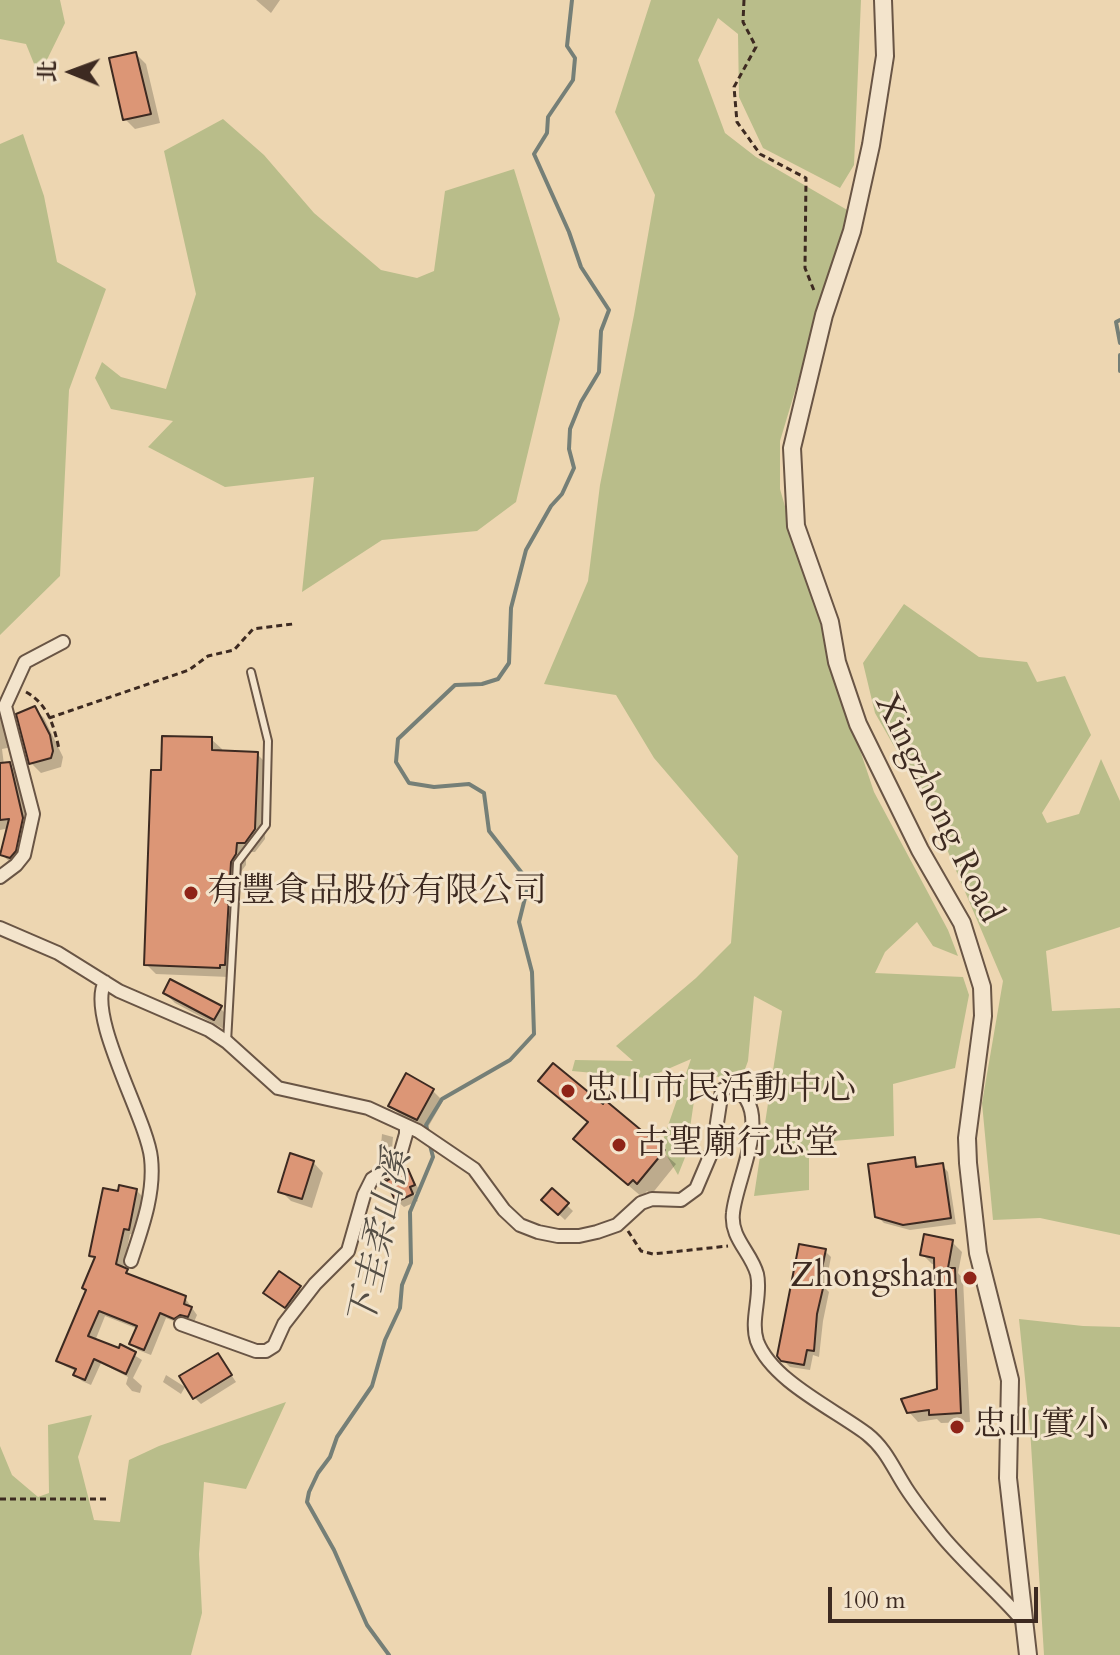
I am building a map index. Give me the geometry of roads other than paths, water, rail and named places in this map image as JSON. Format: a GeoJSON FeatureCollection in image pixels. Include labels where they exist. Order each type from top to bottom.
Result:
{"type":"FeatureCollection","features":[{"type":"Feature","properties":{"kind":"street","name":"Xingzhong Road"},"geometry":{"type":"LineString","coordinates":[[883,0],[885,56],[871,145],[852,231],[824,315],[792,448],[796,526],[830,622],[837,662],[858,724],[920,850],[962,923],[982,987],[983,1016],[967,1138],[968,1163],[978,1253],[1010,1380],[1008,1478],[1028,1655]]}},
{"type":"Feature","properties":{"kind":"street"},"geometry":{"type":"LineString","coordinates":[[0,877],[24,855],[33,814],[5,706],[25,662],[63,642]]}},
{"type":"Feature","properties":{"kind":"street"},"geometry":{"type":"LineString","coordinates":[[0,928],[42,945],[119,991],[199,1025],[227,1042],[278,1088],[368,1108],[412,1128],[474,1169],[504,1210],[520,1225],[538,1232],[579,1236],[617,1225],[641,1203],[652,1199],[681,1200],[696,1189],[713,1149],[722,1090],[730,1086],[742,1091],[753,1116],[749,1148],[733,1214],[733,1230],[758,1277],[756,1338],[763,1352],[794,1385],[883,1449],[913,1499],[943,1537],[1022,1620]]}},
{"type":"Feature","properties":{"kind":"street"},"geometry":{"type":"LineString","coordinates":[[105,982],[100,990],[103,1011],[124,1086],[151,1156],[151,1183],[146,1210],[131,1261]]}},
{"type":"Feature","properties":{"kind":"street"},"geometry":{"type":"LineString","coordinates":[[181,1324],[256,1351],[266,1351],[274,1346],[284,1324],[348,1251],[364,1195],[372,1179],[398,1162],[412,1128]]}},
{"type":"Feature","properties":{"kind":"lane"},"geometry":{"type":"LineString","coordinates":[[227,1042],[237,863],[266,825],[268,741],[251,672]]}},
{"type":"Feature","properties":{"kind":"waterway","name":"下圭柔山溪"},"geometry":{"type":"LineString","coordinates":[[428,1133],[426,1125],[442,1099],[510,1060],[534,1034],[532,972],[519,922],[529,882],[489,831],[484,793],[469,784],[434,787],[409,783],[396,762],[398,739],[455,685],[482,684],[498,679],[509,663],[511,608],[526,550],[551,506],[562,494],[574,468],[569,449],[570,429],[581,402],[599,372],[601,331],[609,310],[581,267],[534,154],[547,133],[548,117],[573,80],[575,58],[567,46],[572,0]]}},
{"type":"Feature","properties":{"kind":"waterway"},"geometry":{"type":"LineString","coordinates":[[1120,320],[1116,322],[1120,343]]}},
{"type":"Feature","properties":{"kind":"waterway"},"geometry":{"type":"LineString","coordinates":[[1120,355],[1120,371]]}},
{"type":"Feature","properties":{"kind":"waterway","name":"下圭柔山溪"},"geometry":{"type":"LineString","coordinates":[[389,1655],[367,1625],[334,1550],[307,1502],[337,1437],[372,1386],[385,1340],[400,1308],[402,1285],[411,1263],[410,1212],[433,1157],[429,1141]]}},
{"type":"Feature","properties":{"kind":"place","name":"有豐食品股份有限公司"},"geometry":{"type":"Point","coordinates":[191,893]}},
{"type":"Feature","properties":{"kind":"place","name":"忠山市民活動中心"},"geometry":{"type":"Point","coordinates":[568,1091]}},
{"type":"Feature","properties":{"kind":"place","name":"古聖廟行忠堂"},"geometry":{"type":"Point","coordinates":[619,1145]}},
{"type":"Feature","properties":{"kind":"place","name":"Zhongshan"},"geometry":{"type":"Point","coordinates":[970,1278]}},
{"type":"Feature","properties":{"kind":"place","name":"忠山實小"},"geometry":{"type":"Point","coordinates":[957,1427]}}]}
